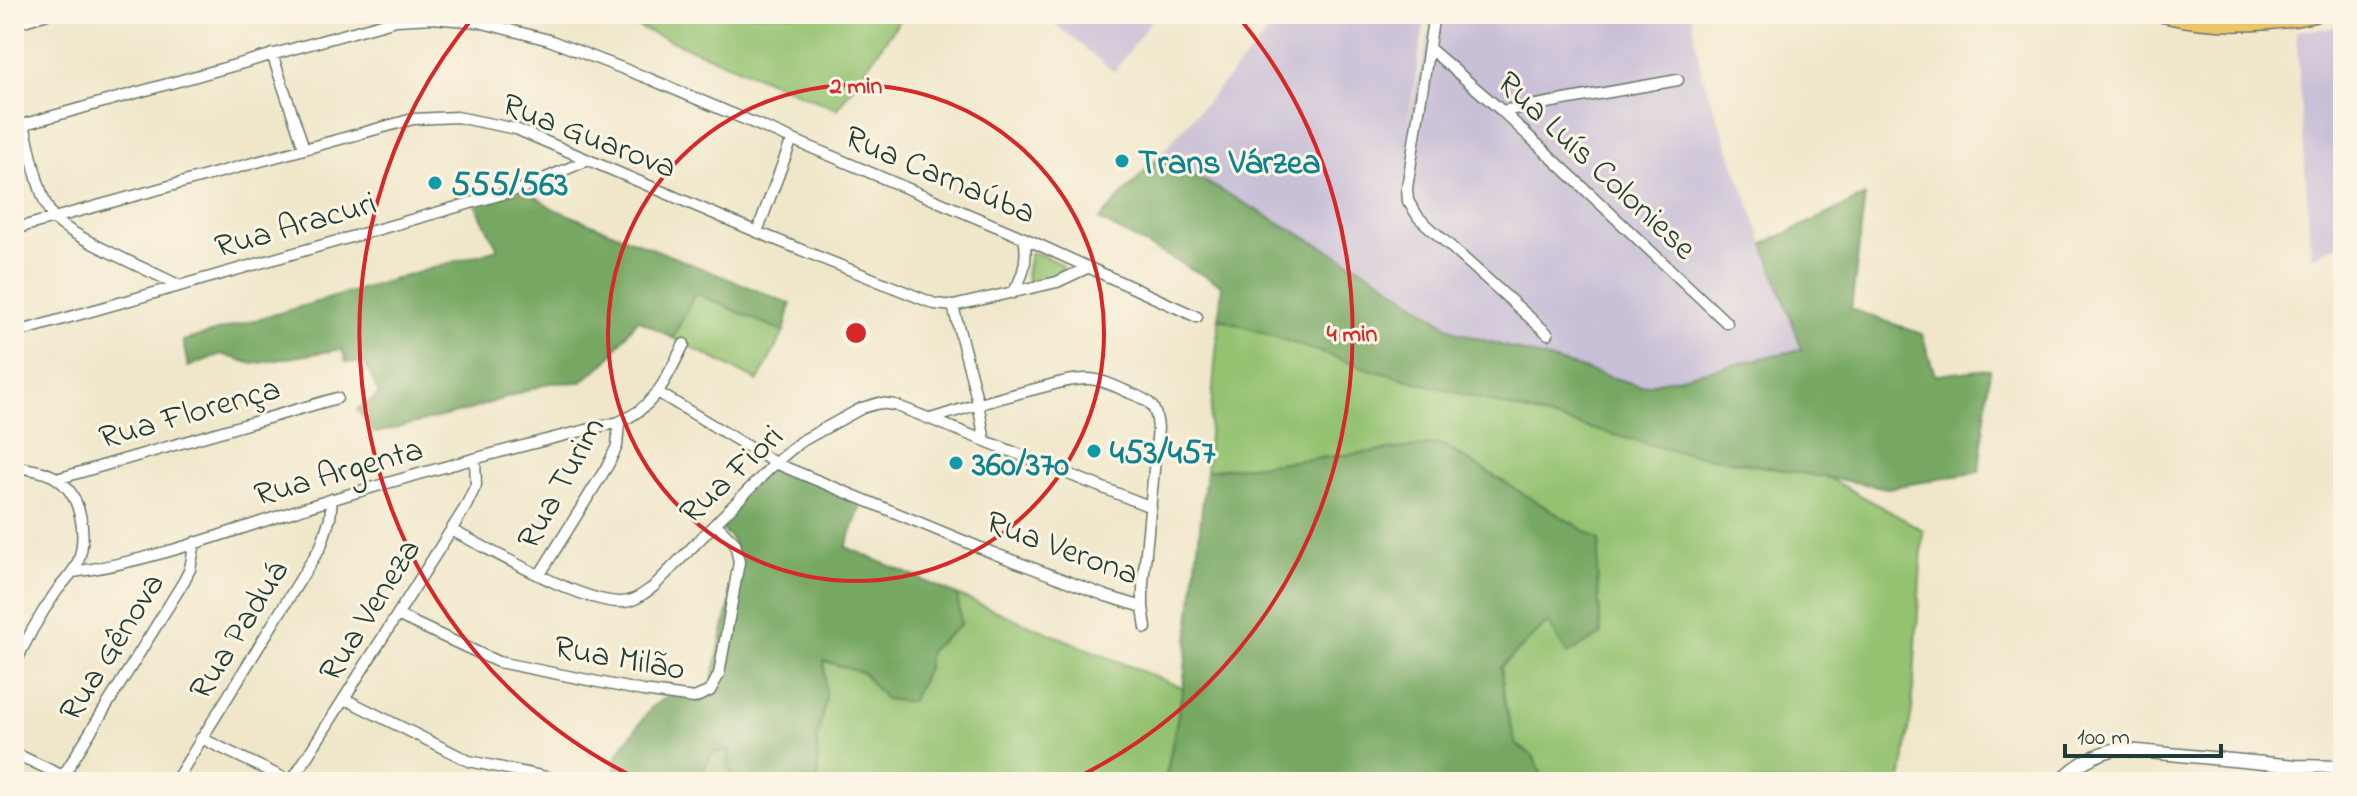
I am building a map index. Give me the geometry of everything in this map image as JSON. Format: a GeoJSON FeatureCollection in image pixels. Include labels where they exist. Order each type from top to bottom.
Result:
{"type":"FeatureCollection","features":[{"type":"Feature","properties":{"kind":"main road"},"geometry":{"type":"LineString","coordinates":[[2163,14],[2200,20],[2249,22],[2314,14]]}},
{"type":"Feature","properties":{"kind":"street"},"geometry":{"type":"LineString","coordinates":[[14,24],[47,14]]}},
{"type":"Feature","properties":{"kind":"street"},"geometry":{"type":"LineString","coordinates":[[1434,14],[1407,188],[1412,211],[1548,334]]}},
{"type":"Feature","properties":{"kind":"street","name":"Rua Carnaúba"},"geometry":{"type":"LineString","coordinates":[[19,125],[396,20],[432,16],[479,22],[549,40],[650,79],[1024,238],[1197,317]]}},
{"type":"Feature","properties":{"kind":"street","name":"Rua Luís Coloniese"},"geometry":{"type":"LineString","coordinates":[[1429,48],[1502,111],[1727,323]]}},
{"type":"Feature","properties":{"kind":"street"},"geometry":{"type":"LineString","coordinates":[[272,54],[304,148]]}},
{"type":"Feature","properties":{"kind":"street"},"geometry":{"type":"LineString","coordinates":[[1502,111],[1678,80]]}},
{"type":"Feature","properties":{"kind":"street","name":"Rua Guarova"},"geometry":{"type":"LineString","coordinates":[[14,229],[413,119],[457,117],[516,129],[914,297],[953,306],[1057,282],[1087,268]]}},
{"type":"Feature","properties":{"kind":"street"},"geometry":{"type":"LineString","coordinates":[[19,125],[53,218],[114,254],[178,285]]}},
{"type":"Feature","properties":{"kind":"street"},"geometry":{"type":"LineString","coordinates":[[757,232],[792,139]]}},
{"type":"Feature","properties":{"kind":"street","name":"Rua Aracuri"},"geometry":{"type":"LineString","coordinates":[[14,333],[520,189],[588,160]]}},
{"type":"Feature","properties":{"kind":"street"},"geometry":{"type":"LineString","coordinates":[[1013,293],[1022,277],[1024,238]]}},
{"type":"Feature","properties":{"kind":"street"},"geometry":{"type":"LineString","coordinates":[[953,306],[985,441]]}},
{"type":"Feature","properties":{"kind":"street","name":"Rua Turim"},"geometry":{"type":"LineString","coordinates":[[540,574],[608,465],[617,446],[619,422],[633,416],[659,393],[684,344]]}},
{"type":"Feature","properties":{"kind":"street","name":"Rua Verona"},"geometry":{"type":"LineString","coordinates":[[659,393],[775,463],[993,553],[1143,607],[1157,411],[1144,399],[1107,383],[1082,379],[978,403],[931,419]]}},
{"type":"Feature","properties":{"kind":"street","name":"Rua Florença"},"geometry":{"type":"LineString","coordinates":[[57,479],[337,398]]}},
{"type":"Feature","properties":{"kind":"street","name":"Rua Fiori"},"geometry":{"type":"LineString","coordinates":[[451,530],[540,574],[604,600],[629,601],[653,587],[775,463],[800,442],[862,408],[879,403],[895,405],[1151,507]]}},
{"type":"Feature","properties":{"kind":"street","name":"Rua Argenta"},"geometry":{"type":"LineString","coordinates":[[73,572],[98,569],[332,499],[619,422]]}},
{"type":"Feature","properties":{"kind":"street","name":"Rua Veneza"},"geometry":{"type":"LineString","coordinates":[[291,782],[451,530],[476,485],[475,460]]}},
{"type":"Feature","properties":{"kind":"street"},"geometry":{"type":"LineString","coordinates":[[14,466],[57,479],[71,492],[81,516],[81,553],[73,572],[46,608],[14,667]]}},
{"type":"Feature","properties":{"kind":"street","name":"Rua Paduá"},"geometry":{"type":"LineString","coordinates":[[175,782],[321,546],[332,499]]}},
{"type":"Feature","properties":{"kind":"street","name":"Rua Milão"},"geometry":{"type":"LineString","coordinates":[[397,615],[498,662],[643,691],[694,698],[704,696],[719,674],[739,562],[735,543],[716,524]]}},
{"type":"Feature","properties":{"kind":"street","name":"Rua Gênova"},"geometry":{"type":"LineString","coordinates":[[63,776],[184,581],[190,569],[195,542]]}},
{"type":"Feature","properties":{"kind":"street"},"geometry":{"type":"LineString","coordinates":[[1143,607],[1146,628]]}},
{"type":"Feature","properties":{"kind":"street"},"geometry":{"type":"LineString","coordinates":[[345,699],[469,761],[570,782]]}},
{"type":"Feature","properties":{"kind":"street"},"geometry":{"type":"LineString","coordinates":[[201,738],[291,782]]}},
{"type":"Feature","properties":{"kind":"street"},"geometry":{"type":"LineString","coordinates":[[2060,782],[2090,757],[2117,749],[2295,766],[2343,767]]}},
{"type":"Feature","properties":{"kind":"street"},"geometry":{"type":"LineString","coordinates":[[14,753],[76,782]]}},
{"type":"Feature","properties":{"kind":"shaded area"},"geometry":{"type":"Polygon","coordinates":[[[1043,14],[1156,14],[1114,72],[1043,14]]]}},
{"type":"Feature","properties":{"kind":"shaded area"},"geometry":{"type":"Polygon","coordinates":[[[1284,14],[1426,14],[1407,128],[1434,14],[1691,14],[1702,75],[1802,349],[1641,386],[1456,332],[1381,279],[1159,156],[1284,14]]]}},
{"type":"Feature","properties":{"kind":"shaded area"},"geometry":{"type":"Polygon","coordinates":[[[2342,27],[2343,241],[2311,258],[2296,31],[2342,27]]]}},
{"type":"Feature","properties":{"kind":"green space"},"geometry":{"type":"Polygon","coordinates":[[[606,14],[904,14],[837,109],[606,14]]]}},
{"type":"Feature","properties":{"kind":"green space"},"geometry":{"type":"Polygon","coordinates":[[[1159,156],[1381,279],[1456,332],[1641,386],[1802,349],[1764,244],[1865,196],[1851,309],[1922,334],[1935,375],[1990,369],[1979,472],[1888,488],[1674,451],[1372,370],[1219,318],[1222,285],[1099,220],[1159,156]]]}},
{"type":"Feature","properties":{"kind":"green space"},"geometry":{"type":"Polygon","coordinates":[[[526,190],[554,209],[791,304],[784,332],[695,293],[673,338],[638,319],[607,361],[581,382],[549,383],[469,410],[375,433],[357,409],[379,395],[365,363],[346,362],[342,349],[253,364],[221,354],[188,367],[183,341],[498,249],[474,202],[526,190]]]}},
{"type":"Feature","properties":{"kind":"green space"},"geometry":{"type":"Polygon","coordinates":[[[1030,253],[1063,265],[1061,270],[1050,280],[1029,283],[1026,275],[1030,253]]]}},
{"type":"Feature","properties":{"kind":"green space"},"geometry":{"type":"Polygon","coordinates":[[[695,293],[784,332],[758,381],[673,338],[695,293]]]}},
{"type":"Feature","properties":{"kind":"green space"},"geometry":{"type":"Polygon","coordinates":[[[1219,318],[1674,451],[1829,478],[1923,530],[1912,710],[1901,782],[1545,782],[1533,756],[1516,745],[1505,705],[1501,667],[1548,621],[1601,635],[1597,572],[1600,540],[1441,444],[1206,471],[1219,318]]]}},
{"type":"Feature","properties":{"kind":"green space"},"geometry":{"type":"Polygon","coordinates":[[[1441,444],[1600,540],[1597,572],[1601,635],[1567,654],[1548,622],[1501,667],[1505,705],[1516,744],[1533,756],[1545,782],[1165,782],[1183,688],[1206,471],[1441,444]]]}},
{"type":"Feature","properties":{"kind":"green space"},"geometry":{"type":"Polygon","coordinates":[[[775,463],[863,500],[846,547],[957,595],[961,624],[929,651],[926,671],[911,702],[885,699],[863,673],[824,661],[826,699],[817,739],[818,782],[745,782],[728,770],[730,751],[713,752],[698,780],[702,782],[615,782],[616,756],[652,707],[669,695],[704,696],[710,691],[739,562],[730,537],[716,524],[775,463]]]}},
{"type":"Feature","properties":{"kind":"green space"},"geometry":{"type":"Polygon","coordinates":[[[957,595],[1183,688],[1165,782],[818,782],[817,739],[826,699],[823,660],[863,673],[885,699],[926,671],[929,651],[961,624],[957,595]]]}},
{"type":"Feature","properties":{"kind":"green space"},"geometry":{"type":"Polygon","coordinates":[[[731,751],[728,770],[745,782],[698,781],[713,752],[731,751]]]}},
{"type":"Feature","properties":{"kind":"place","name":"Trans Várzea"},"geometry":{"type":"Point","coordinates":[1122,161]}},
{"type":"Feature","properties":{"kind":"place","name":"555/563"},"geometry":{"type":"Point","coordinates":[435,183]}},
{"type":"Feature","properties":{"kind":"place","name":"453/457"},"geometry":{"type":"Point","coordinates":[1094,451]}},
{"type":"Feature","properties":{"kind":"place","name":"360/370"},"geometry":{"type":"Point","coordinates":[956,463]}}]}
